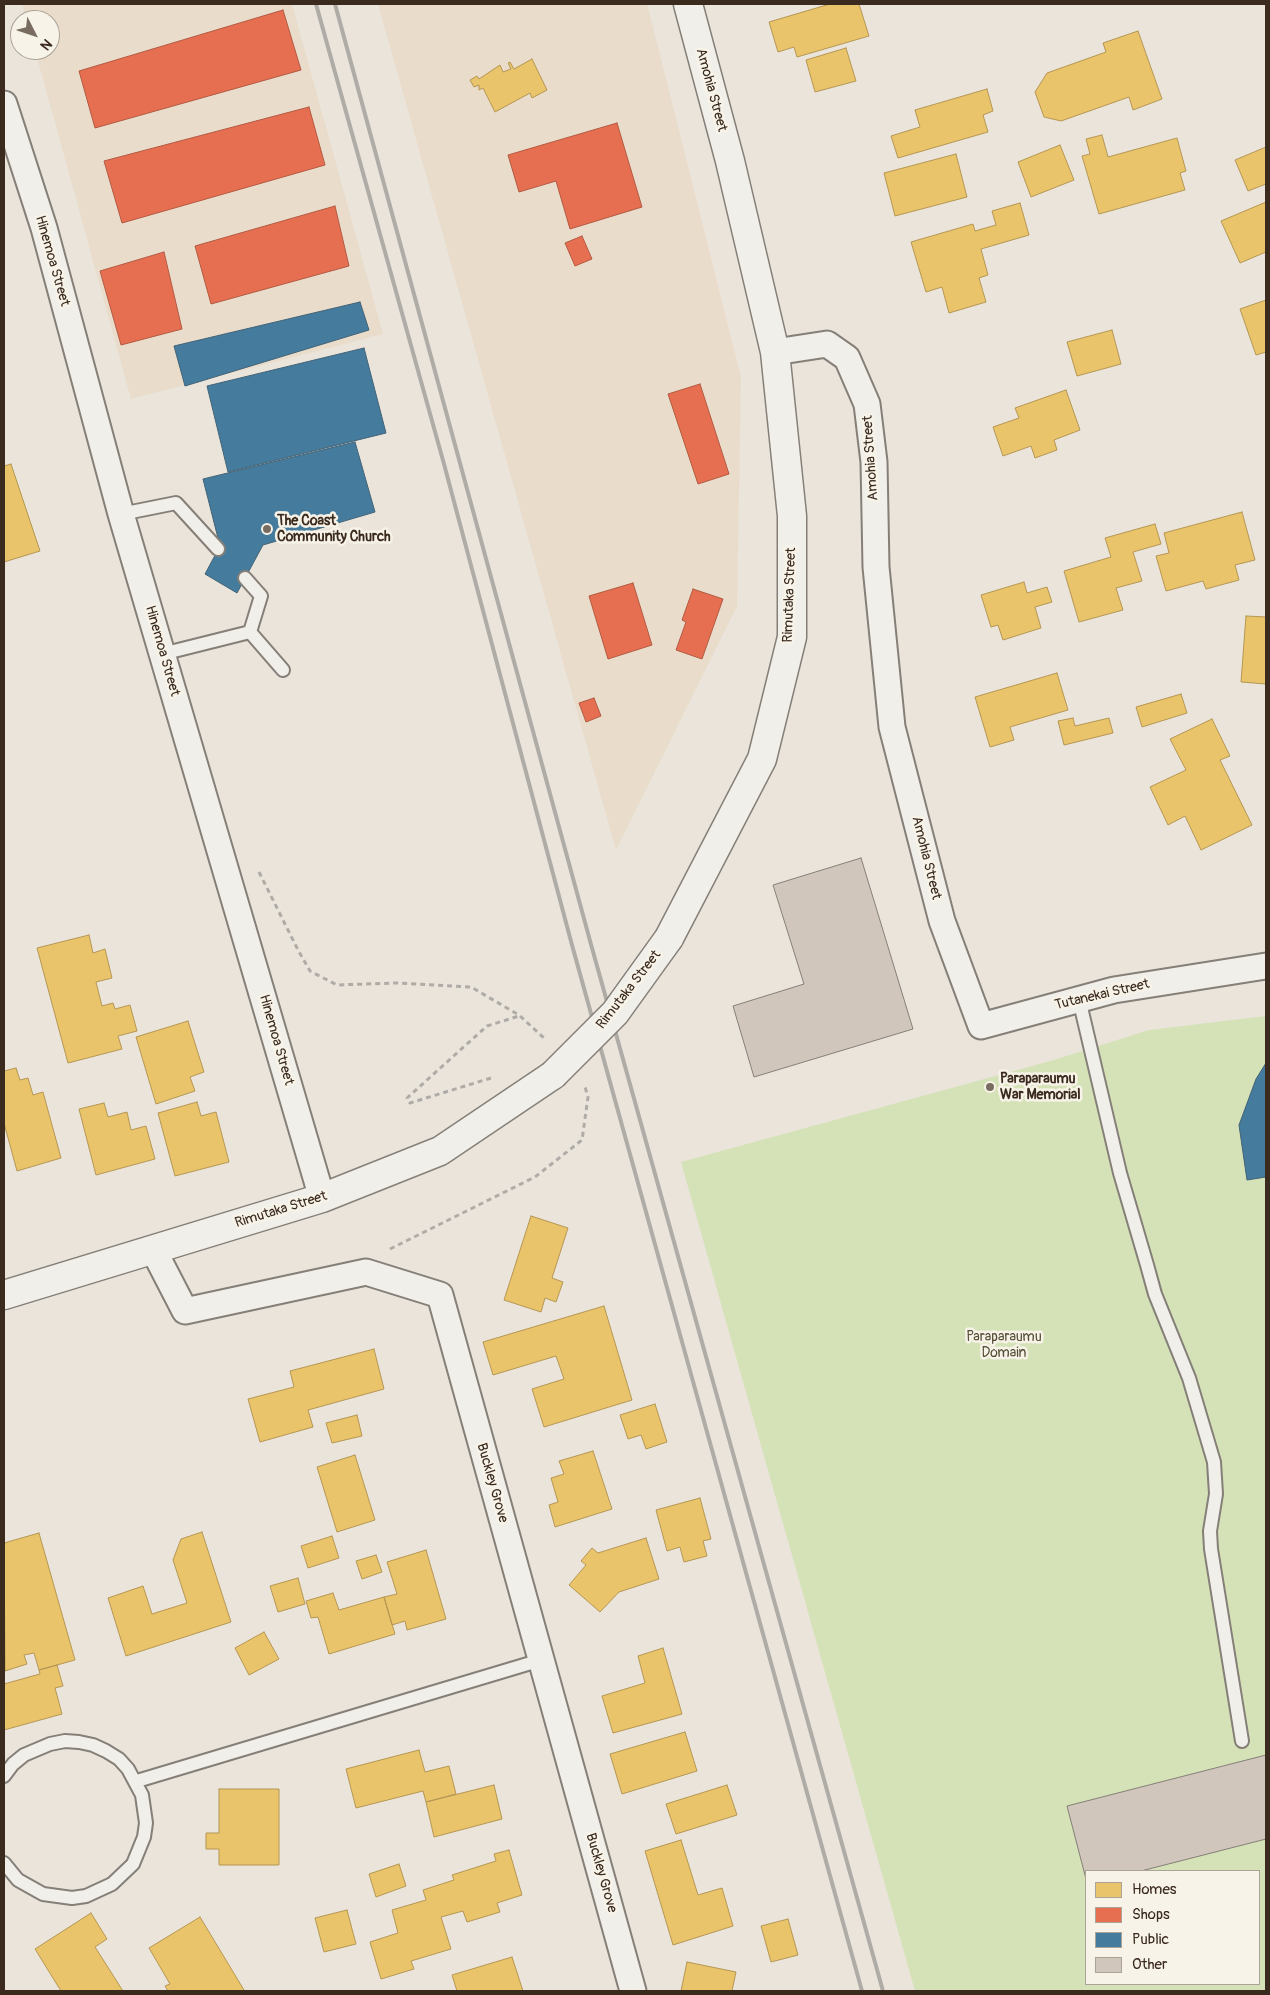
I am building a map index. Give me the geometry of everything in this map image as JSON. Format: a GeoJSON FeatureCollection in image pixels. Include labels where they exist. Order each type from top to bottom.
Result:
{"type":"FeatureCollection","features":[{"type":"Feature","properties":{"kind":"main road","name":"Amohia Street"},"geometry":{"type":"LineString","coordinates":[[688,4],[730,161],[775,352]]}},
{"type":"Feature","properties":{"kind":"main road","name":"Rimutaka Street"},"geometry":{"type":"LineString","coordinates":[[4,1295],[322,1198],[440,1151],[553,1075],[615,1013],[669,938],[762,759],[792,636],[792,516],[775,352]]}},
{"type":"Feature","properties":{"kind":"street","name":"Hinemoa Street"},"geometry":{"type":"LineString","coordinates":[[4,104],[44,228],[121,514],[322,1198]]}},
{"type":"Feature","properties":{"kind":"street","name":"Amohia Street"},"geometry":{"type":"LineString","coordinates":[[775,352],[827,344],[847,358],[867,404],[874,462],[876,567],[892,727],[942,921],[967,986]]}},
{"type":"Feature","properties":{"kind":"street","name":"Tutanekai Street"},"geometry":{"type":"LineString","coordinates":[[967,986],[981,1026],[1114,990],[1266,966]]}},
{"type":"Feature","properties":{"kind":"street","name":"Buckley Grove"},"geometry":{"type":"LineString","coordinates":[[153,1249],[185,1311],[366,1272],[440,1295],[633,1991]]}},
{"type":"Feature","properties":{"kind":"lane"},"geometry":{"type":"LineString","coordinates":[[121,514],[176,503],[218,549]]}},
{"type":"Feature","properties":{"kind":"lane"},"geometry":{"type":"LineString","coordinates":[[245,578],[261,596],[250,632]]}},
{"type":"Feature","properties":{"kind":"lane"},"geometry":{"type":"LineString","coordinates":[[162,654],[250,632]]}},
{"type":"Feature","properties":{"kind":"lane"},"geometry":{"type":"LineString","coordinates":[[250,632],[283,670]]}},
{"type":"Feature","properties":{"kind":"lane"},"geometry":{"type":"LineString","coordinates":[[1079,999],[1120,1173],[1155,1294],[1189,1378],[1214,1462],[1216,1494],[1210,1531],[1211,1549],[1242,1741]]}},
{"type":"Feature","properties":{"kind":"lane"},"geometry":{"type":"LineString","coordinates":[[137,1782],[541,1660]]}},
{"type":"Feature","properties":{"kind":"lane"},"geometry":{"type":"LineString","coordinates":[[4,1776],[13,1764],[37,1748],[50,1744],[72,1742],[93,1745],[119,1759],[137,1782],[146,1808],[144,1837],[133,1864],[112,1884],[86,1896],[57,1897],[43,1894],[18,1880],[4,1863]]}},
{"type":"Feature","properties":{"kind":"path"},"geometry":{"type":"LineString","coordinates":[[258,870],[310,971],[337,984],[396,983],[471,987],[520,1015],[546,1041]]}},
{"type":"Feature","properties":{"kind":"path"},"geometry":{"type":"LineString","coordinates":[[493,1077],[410,1103],[407,1098],[487,1026],[520,1015]]}},
{"type":"Feature","properties":{"kind":"path"},"geometry":{"type":"LineString","coordinates":[[366,1272],[393,1246],[535,1177],[582,1140],[588,1097],[583,1080]]}},
{"type":"Feature","properties":{"kind":"shaded area"},"geometry":{"type":"Polygon","coordinates":[[[22,4],[292,4],[383,334],[131,399],[38,60],[60,60],[60,10],[24,10],[22,4]]]}},
{"type":"Feature","properties":{"kind":"shaded area"},"geometry":{"type":"Polygon","coordinates":[[[378,4],[647,4],[741,377],[737,606],[616,850],[378,4]]]}},
{"type":"Feature","properties":{"kind":"green space","name":"Paraparaumu Domain"},"geometry":{"type":"Polygon","coordinates":[[[1266,1016],[1266,1991],[915,1991],[681,1162],[1054,1060],[1149,1030],[1266,1016]]]}},
{"type":"Feature","properties":{"kind":"building: Homes"},"geometry":{"type":"Polygon","coordinates":[[[830,4],[859,4],[869,36],[797,57],[794,47],[778,52],[769,22],[830,4]]]}},
{"type":"Feature","properties":{"kind":"building: Homes"},"geometry":{"type":"Polygon","coordinates":[[[1138,31],[1162,99],[1133,110],[1129,97],[1061,121],[1044,117],[1035,92],[1047,73],[1106,52],[1103,43],[1138,31]]]}},
{"type":"Feature","properties":{"kind":"building: Homes"},"geometry":{"type":"Polygon","coordinates":[[[846,48],[856,81],[815,92],[806,60],[846,48]]]}},
{"type":"Feature","properties":{"kind":"building: Homes"},"geometry":{"type":"Polygon","coordinates":[[[532,59],[547,90],[532,98],[530,93],[495,112],[483,88],[479,90],[479,85],[474,87],[470,80],[477,76],[479,79],[500,65],[503,72],[511,69],[508,63],[510,62],[514,69],[532,59]]]}},
{"type":"Feature","properties":{"kind":"building: Homes"},"geometry":{"type":"Polygon","coordinates":[[[987,89],[993,111],[983,115],[988,132],[898,158],[891,136],[920,127],[915,110],[987,89]]]}},
{"type":"Feature","properties":{"kind":"building: Homes"},"geometry":{"type":"Polygon","coordinates":[[[1102,135],[1108,157],[1177,138],[1186,171],[1180,173],[1185,190],[1099,214],[1082,156],[1090,154],[1086,139],[1102,135]]]}},
{"type":"Feature","properties":{"kind":"building: Homes"},"geometry":{"type":"Polygon","coordinates":[[[1060,145],[1074,180],[1031,197],[1018,162],[1060,145]]]}},
{"type":"Feature","properties":{"kind":"building: Homes"},"geometry":{"type":"Polygon","coordinates":[[[1266,147],[1266,184],[1248,191],[1235,160],[1266,147]]]}},
{"type":"Feature","properties":{"kind":"building: Homes"},"geometry":{"type":"Polygon","coordinates":[[[956,154],[967,197],[895,216],[884,173],[956,154]]]}},
{"type":"Feature","properties":{"kind":"building: Homes"},"geometry":{"type":"Polygon","coordinates":[[[1266,202],[1266,252],[1240,263],[1221,221],[1266,202]]]}},
{"type":"Feature","properties":{"kind":"building: Homes"},"geometry":{"type":"Polygon","coordinates":[[[1020,203],[1029,235],[981,249],[988,275],[979,278],[986,302],[949,313],[942,287],[926,292],[911,242],[973,224],[975,231],[996,225],[992,211],[1020,203]]]}},
{"type":"Feature","properties":{"kind":"building: Homes"},"geometry":{"type":"Polygon","coordinates":[[[1266,300],[1266,352],[1256,355],[1240,309],[1266,300]]]}},
{"type":"Feature","properties":{"kind":"building: Homes"},"geometry":{"type":"Polygon","coordinates":[[[1112,330],[1121,364],[1077,376],[1067,342],[1112,330]]]}},
{"type":"Feature","properties":{"kind":"building: Homes"},"geometry":{"type":"Polygon","coordinates":[[[1066,390],[1080,430],[1054,440],[1057,450],[1035,458],[1031,446],[1003,456],[993,427],[1019,418],[1015,408],[1066,390]]]}},
{"type":"Feature","properties":{"kind":"building: Homes"},"geometry":{"type":"Polygon","coordinates":[[[11,464],[40,551],[4,562],[4,466],[11,464]]]}},
{"type":"Feature","properties":{"kind":"building: Homes"},"geometry":{"type":"Polygon","coordinates":[[[1242,512],[1255,560],[1235,565],[1239,580],[1206,589],[1203,581],[1166,591],[1156,556],[1169,553],[1164,533],[1242,512]]]}},
{"type":"Feature","properties":{"kind":"building: Homes"},"geometry":{"type":"Polygon","coordinates":[[[1155,524],[1161,544],[1133,552],[1142,581],[1116,588],[1123,610],[1079,622],[1064,571],[1111,557],[1105,538],[1155,524]]]}},
{"type":"Feature","properties":{"kind":"building: Homes"},"geometry":{"type":"Polygon","coordinates":[[[1024,582],[1027,593],[1047,587],[1052,602],[1035,607],[1041,628],[1003,640],[998,625],[991,627],[981,595],[1024,582]]]}},
{"type":"Feature","properties":{"kind":"building: Homes"},"geometry":{"type":"Polygon","coordinates":[[[1246,616],[1266,617],[1266,684],[1241,682],[1246,616]]]}},
{"type":"Feature","properties":{"kind":"building: Homes"},"geometry":{"type":"Polygon","coordinates":[[[1057,673],[1068,710],[1010,727],[1014,740],[990,747],[975,697],[1057,673]]]}},
{"type":"Feature","properties":{"kind":"building: Homes"},"geometry":{"type":"Polygon","coordinates":[[[1181,694],[1187,713],[1142,727],[1136,707],[1181,694]]]}},
{"type":"Feature","properties":{"kind":"building: Homes"},"geometry":{"type":"Polygon","coordinates":[[[1073,718],[1075,726],[1109,718],[1113,733],[1064,745],[1058,721],[1073,718]]]}},
{"type":"Feature","properties":{"kind":"building: Homes"},"geometry":{"type":"Polygon","coordinates":[[[1212,719],[1230,756],[1220,760],[1252,825],[1201,850],[1185,816],[1168,825],[1150,787],[1186,770],[1170,739],[1212,719]]]}},
{"type":"Feature","properties":{"kind":"building: Homes"},"geometry":{"type":"Polygon","coordinates":[[[89,935],[93,953],[105,949],[112,978],[96,982],[102,1006],[113,1003],[115,1009],[130,1005],[137,1031],[118,1036],[122,1049],[68,1063],[37,948],[89,935]]]}},
{"type":"Feature","properties":{"kind":"building: Homes"},"geometry":{"type":"Polygon","coordinates":[[[188,1021],[204,1072],[190,1077],[195,1091],[156,1104],[136,1037],[188,1021]]]}},
{"type":"Feature","properties":{"kind":"building: Homes"},"geometry":{"type":"Polygon","coordinates":[[[16,1068],[20,1080],[28,1078],[33,1095],[43,1092],[61,1158],[17,1171],[4,1123],[4,1071],[16,1068]]]}},
{"type":"Feature","properties":{"kind":"building: Homes"},"geometry":{"type":"Polygon","coordinates":[[[197,1102],[201,1116],[216,1112],[229,1162],[175,1176],[158,1113],[197,1102]]]}},
{"type":"Feature","properties":{"kind":"building: Homes"},"geometry":{"type":"Polygon","coordinates":[[[104,1103],[108,1117],[127,1112],[131,1130],[146,1126],[155,1159],[96,1175],[79,1109],[104,1103]]]}},
{"type":"Feature","properties":{"kind":"building: Homes"},"geometry":{"type":"Polygon","coordinates":[[[531,1216],[568,1228],[552,1278],[563,1282],[556,1302],[545,1298],[541,1312],[504,1300],[531,1216]]]}},
{"type":"Feature","properties":{"kind":"building: Homes"},"geometry":{"type":"Polygon","coordinates":[[[604,1306],[632,1400],[544,1427],[532,1389],[564,1379],[556,1356],[493,1375],[483,1342],[604,1306]]]}},
{"type":"Feature","properties":{"kind":"building: Homes"},"geometry":{"type":"Polygon","coordinates":[[[374,1349],[384,1389],[308,1410],[313,1427],[260,1442],[248,1399],[294,1387],[290,1371],[374,1349]]]}},
{"type":"Feature","properties":{"kind":"building: Homes"},"geometry":{"type":"Polygon","coordinates":[[[655,1404],[667,1442],[646,1449],[641,1435],[628,1439],[620,1415],[655,1404]]]}},
{"type":"Feature","properties":{"kind":"building: Homes"},"geometry":{"type":"Polygon","coordinates":[[[357,1415],[362,1436],[332,1443],[326,1423],[357,1415]]]}},
{"type":"Feature","properties":{"kind":"building: Homes"},"geometry":{"type":"Polygon","coordinates":[[[593,1451],[612,1509],[555,1527],[549,1505],[558,1502],[551,1478],[564,1474],[559,1461],[593,1451]]]}},
{"type":"Feature","properties":{"kind":"building: Homes"},"geometry":{"type":"Polygon","coordinates":[[[355,1455],[375,1520],[337,1532],[317,1467],[355,1455]]]}},
{"type":"Feature","properties":{"kind":"building: Homes"},"geometry":{"type":"Polygon","coordinates":[[[700,1498],[711,1539],[703,1541],[707,1556],[684,1562],[680,1547],[667,1551],[656,1510],[700,1498]]]}},
{"type":"Feature","properties":{"kind":"building: Homes"},"geometry":{"type":"Polygon","coordinates":[[[202,1532],[231,1622],[126,1656],[108,1598],[143,1586],[152,1614],[187,1603],[173,1560],[181,1539],[202,1532]]]}},
{"type":"Feature","properties":{"kind":"building: Homes"},"geometry":{"type":"Polygon","coordinates":[[[39,1533],[75,1660],[39,1670],[34,1653],[24,1655],[27,1664],[5,1671],[4,1543],[39,1533]]]}},
{"type":"Feature","properties":{"kind":"building: Homes"},"geometry":{"type":"Polygon","coordinates":[[[332,1536],[339,1558],[308,1568],[301,1546],[332,1536]]]}},
{"type":"Feature","properties":{"kind":"building: Homes"},"geometry":{"type":"Polygon","coordinates":[[[646,1538],[659,1579],[619,1592],[600,1612],[569,1585],[586,1565],[581,1561],[592,1548],[598,1553],[646,1538]]]}},
{"type":"Feature","properties":{"kind":"building: Homes"},"geometry":{"type":"Polygon","coordinates":[[[426,1550],[446,1619],[407,1630],[405,1621],[392,1625],[384,1597],[397,1594],[387,1562],[426,1550]]]}},
{"type":"Feature","properties":{"kind":"building: Homes"},"geometry":{"type":"Polygon","coordinates":[[[376,1555],[382,1572],[362,1579],[356,1561],[376,1555]]]}},
{"type":"Feature","properties":{"kind":"building: Homes"},"geometry":{"type":"Polygon","coordinates":[[[298,1578],[305,1604],[278,1612],[270,1586],[298,1578]]]}},
{"type":"Feature","properties":{"kind":"building: Homes"},"geometry":{"type":"Polygon","coordinates":[[[333,1593],[339,1610],[384,1597],[395,1634],[329,1654],[318,1617],[311,1618],[306,1601],[333,1593]]]}},
{"type":"Feature","properties":{"kind":"building: Homes"},"geometry":{"type":"Polygon","coordinates":[[[264,1632],[279,1659],[249,1675],[235,1648],[264,1632]]]}},
{"type":"Feature","properties":{"kind":"building: Homes"},"geometry":{"type":"Polygon","coordinates":[[[663,1648],[682,1714],[613,1733],[602,1696],[645,1683],[638,1656],[663,1648]]]}},
{"type":"Feature","properties":{"kind":"building: Homes"},"geometry":{"type":"Polygon","coordinates":[[[57,1665],[63,1686],[55,1688],[62,1714],[4,1730],[4,1684],[40,1674],[39,1670],[57,1665]]]}},
{"type":"Feature","properties":{"kind":"building: Homes"},"geometry":{"type":"Polygon","coordinates":[[[685,1732],[697,1771],[622,1794],[610,1754],[685,1732]]]}},
{"type":"Feature","properties":{"kind":"building: Homes"},"geometry":{"type":"Polygon","coordinates":[[[419,1750],[425,1772],[449,1766],[456,1794],[426,1802],[423,1791],[356,1808],[346,1769],[419,1750]]]}},
{"type":"Feature","properties":{"kind":"building: Homes"},"geometry":{"type":"Polygon","coordinates":[[[494,1785],[502,1819],[434,1837],[426,1802],[494,1785]]]}},
{"type":"Feature","properties":{"kind":"building: Homes"},"geometry":{"type":"Polygon","coordinates":[[[727,1785],[737,1815],[676,1834],[666,1804],[727,1785]]]}},
{"type":"Feature","properties":{"kind":"building: Homes"},"geometry":{"type":"Polygon","coordinates":[[[219,1789],[279,1789],[279,1865],[219,1865],[219,1849],[206,1849],[206,1833],[219,1833],[219,1789]]]}},
{"type":"Feature","properties":{"kind":"building: Homes"},"geometry":{"type":"Polygon","coordinates":[[[681,1840],[698,1895],[722,1888],[733,1926],[673,1945],[645,1851],[681,1840]]]}},
{"type":"Feature","properties":{"kind":"building: Homes"},"geometry":{"type":"Polygon","coordinates":[[[509,1850],[522,1895],[497,1903],[500,1912],[467,1922],[463,1911],[441,1917],[451,1949],[411,1961],[414,1969],[381,1979],[370,1942],[398,1933],[392,1910],[426,1900],[423,1890],[454,1880],[452,1875],[496,1861],[494,1854],[509,1850]]]}},
{"type":"Feature","properties":{"kind":"building: Homes"},"geometry":{"type":"Polygon","coordinates":[[[399,1864],[406,1886],[376,1897],[369,1874],[399,1864]]]}},
{"type":"Feature","properties":{"kind":"building: Homes"},"geometry":{"type":"Polygon","coordinates":[[[347,1910],[356,1944],[324,1952],[315,1918],[347,1910]]]}},
{"type":"Feature","properties":{"kind":"building: Homes"},"geometry":{"type":"Polygon","coordinates":[[[91,1913],[107,1939],[95,1947],[123,1991],[61,1991],[35,1949],[91,1913]]]}},
{"type":"Feature","properties":{"kind":"building: Homes"},"geometry":{"type":"Polygon","coordinates":[[[200,1917],[244,1990],[168,1991],[165,1986],[170,1984],[149,1948],[200,1917]]]}},
{"type":"Feature","properties":{"kind":"building: Homes"},"geometry":{"type":"Polygon","coordinates":[[[788,1919],[798,1955],[771,1962],[761,1926],[788,1919]]]}},
{"type":"Feature","properties":{"kind":"building: Homes"},"geometry":{"type":"Polygon","coordinates":[[[512,1957],[523,1991],[457,1991],[452,1975],[512,1957]]]}},
{"type":"Feature","properties":{"kind":"building: Homes"},"geometry":{"type":"Polygon","coordinates":[[[687,1962],[736,1972],[732,1991],[681,1991],[687,1962]]]}},
{"type":"Feature","properties":{"kind":"building: Shops"},"geometry":{"type":"Polygon","coordinates":[[[283,10],[301,70],[95,128],[79,71],[283,10]]]}},
{"type":"Feature","properties":{"kind":"building: Shops"},"geometry":{"type":"Polygon","coordinates":[[[309,107],[325,165],[122,223],[104,161],[309,107]]]}},
{"type":"Feature","properties":{"kind":"building: Shops"},"geometry":{"type":"Polygon","coordinates":[[[617,123],[642,207],[570,229],[556,181],[519,192],[508,155],[617,123]]]}},
{"type":"Feature","properties":{"kind":"building: Shops"},"geometry":{"type":"Polygon","coordinates":[[[335,206],[349,266],[211,304],[195,246],[335,206]]]}},
{"type":"Feature","properties":{"kind":"building: Shops"},"geometry":{"type":"Polygon","coordinates":[[[582,236],[592,259],[575,266],[565,243],[582,236]]]}},
{"type":"Feature","properties":{"kind":"building: Shops"},"geometry":{"type":"Polygon","coordinates":[[[164,252],[182,329],[121,345],[100,271],[164,252]]]}},
{"type":"Feature","properties":{"kind":"building: Shops"},"geometry":{"type":"Polygon","coordinates":[[[700,384],[729,474],[698,484],[668,394],[700,384]]]}},
{"type":"Feature","properties":{"kind":"building: Shops"},"geometry":{"type":"Polygon","coordinates":[[[633,583],[652,645],[608,659],[589,596],[633,583]]]}},
{"type":"Feature","properties":{"kind":"building: Shops"},"geometry":{"type":"Polygon","coordinates":[[[693,589],[723,599],[702,659],[676,650],[686,622],[682,620],[693,589]]]}},
{"type":"Feature","properties":{"kind":"building: Shops"},"geometry":{"type":"Polygon","coordinates":[[[594,698],[601,716],[586,722],[579,703],[594,698]]]}},
{"type":"Feature","properties":{"kind":"building: Public"},"geometry":{"type":"Polygon","coordinates":[[[360,302],[369,330],[185,386],[174,346],[360,302]]]}},
{"type":"Feature","properties":{"kind":"building: Public"},"geometry":{"type":"Polygon","coordinates":[[[364,348],[386,433],[228,472],[207,386],[364,348]]]}},
{"type":"Feature","properties":{"kind":"building: Public","name":"The Coast Community Church"},"geometry":{"type":"Polygon","coordinates":[[[355,442],[375,512],[263,545],[237,593],[205,574],[220,546],[203,479],[355,442]]]}},
{"type":"Feature","properties":{"kind":"building: Public"},"geometry":{"type":"Polygon","coordinates":[[[1266,1063],[1266,1177],[1247,1180],[1239,1125],[1256,1079],[1266,1063]]]}},
{"type":"Feature","properties":{"kind":"building: Other"},"geometry":{"type":"Polygon","coordinates":[[[861,858],[913,1029],[754,1077],[733,1006],[804,984],[773,885],[861,858]]]}},
{"type":"Feature","properties":{"kind":"building: Other"},"geometry":{"type":"Polygon","coordinates":[[[1266,1755],[1266,1839],[1145,1870],[1085,1870],[1085,1875],[1067,1806],[1266,1755]]]}},
{"type":"Feature","properties":{"kind":"railway"},"geometry":{"type":"LineString","coordinates":[[316,4],[444,464],[572,945],[862,1991]]}},
{"type":"Feature","properties":{"kind":"railway"},"geometry":{"type":"LineString","coordinates":[[335,4],[592,948],[883,1991]]}},
{"type":"Feature","properties":{"kind":"place","name":"The Coast Community Church"},"geometry":{"type":"Point","coordinates":[267,529]}},
{"type":"Feature","properties":{"kind":"place","name":"Paraparaumu War Memorial"},"geometry":{"type":"Point","coordinates":[990,1087]}}]}
